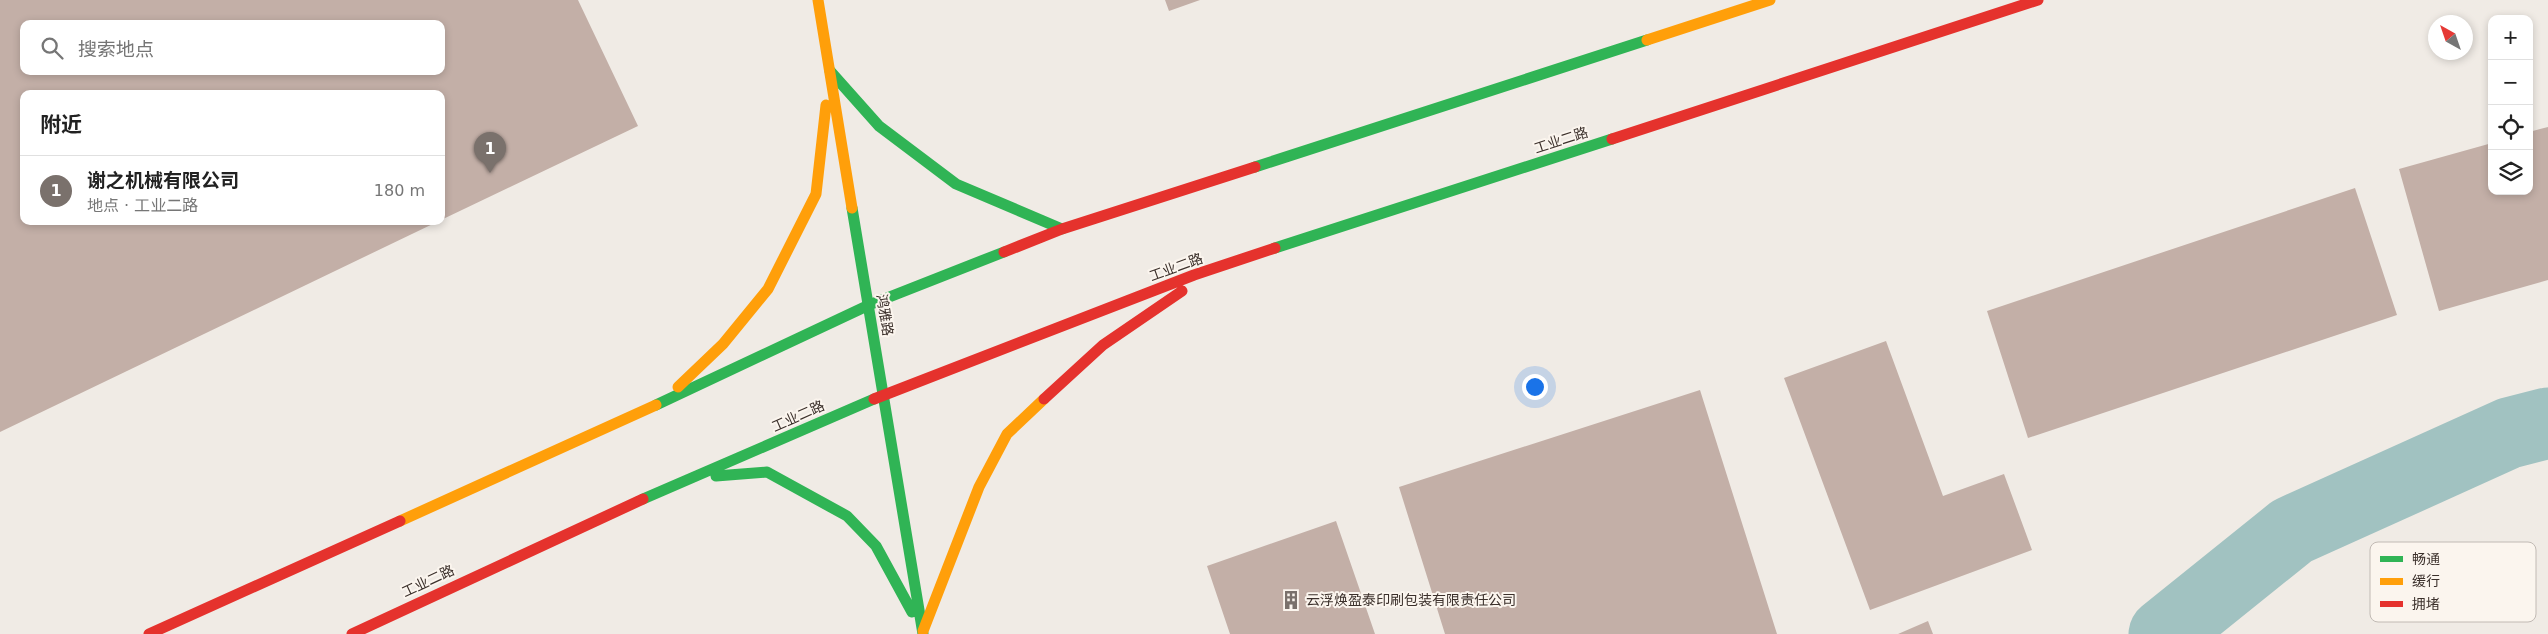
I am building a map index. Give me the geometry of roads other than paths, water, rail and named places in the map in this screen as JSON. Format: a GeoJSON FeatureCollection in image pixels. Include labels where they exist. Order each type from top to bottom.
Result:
{"type":"FeatureCollection","features":[{"type":"Feature","properties":{"kind":"street","name":"鸿雅路"},"geometry":{"type":"LineString","coordinates":[[818,0],[923,632]]}},
{"type":"Feature","properties":{"kind":"street"},"geometry":{"type":"LineString","coordinates":[[148,634],[659,404],[869,305],[1062,229],[1770,0]]}},
{"type":"Feature","properties":{"kind":"street","name":"工业二路"},"geometry":{"type":"LineString","coordinates":[[352,634],[588,522],[695,478],[883,395],[1214,269],[2038,0]]}},
{"type":"Feature","properties":{"kind":"street"},"geometry":{"type":"LineString","coordinates":[[830,71],[879,126],[956,184],[1062,229]]}},
{"type":"Feature","properties":{"kind":"street"},"geometry":{"type":"LineString","coordinates":[[659,404],[724,344],[768,289],[816,194],[830,71]]}},
{"type":"Feature","properties":{"kind":"street"},"geometry":{"type":"LineString","coordinates":[[923,632],[980,487],[1007,434],[1103,346],[1214,269]]}},
{"type":"Feature","properties":{"kind":"street"},"geometry":{"type":"LineString","coordinates":[[695,478],[767,472],[847,516],[876,546],[923,632]]}},
{"type":"Feature","properties":{"kind":"waterway"},"geometry":{"type":"LineString","coordinates":[[2164,634],[2292,531],[2509,433],[2548,423]]}},
{"type":"Feature","properties":{"kind":"place","name":"谢之机械有限公司"},"geometry":{"type":"Point","coordinates":[490,173]}},
{"type":"Feature","properties":{"kind":"place","name":"云浮焕盈泰印刷包装有限责任公司"},"geometry":{"type":"Point","coordinates":[1291,600]}}]}
